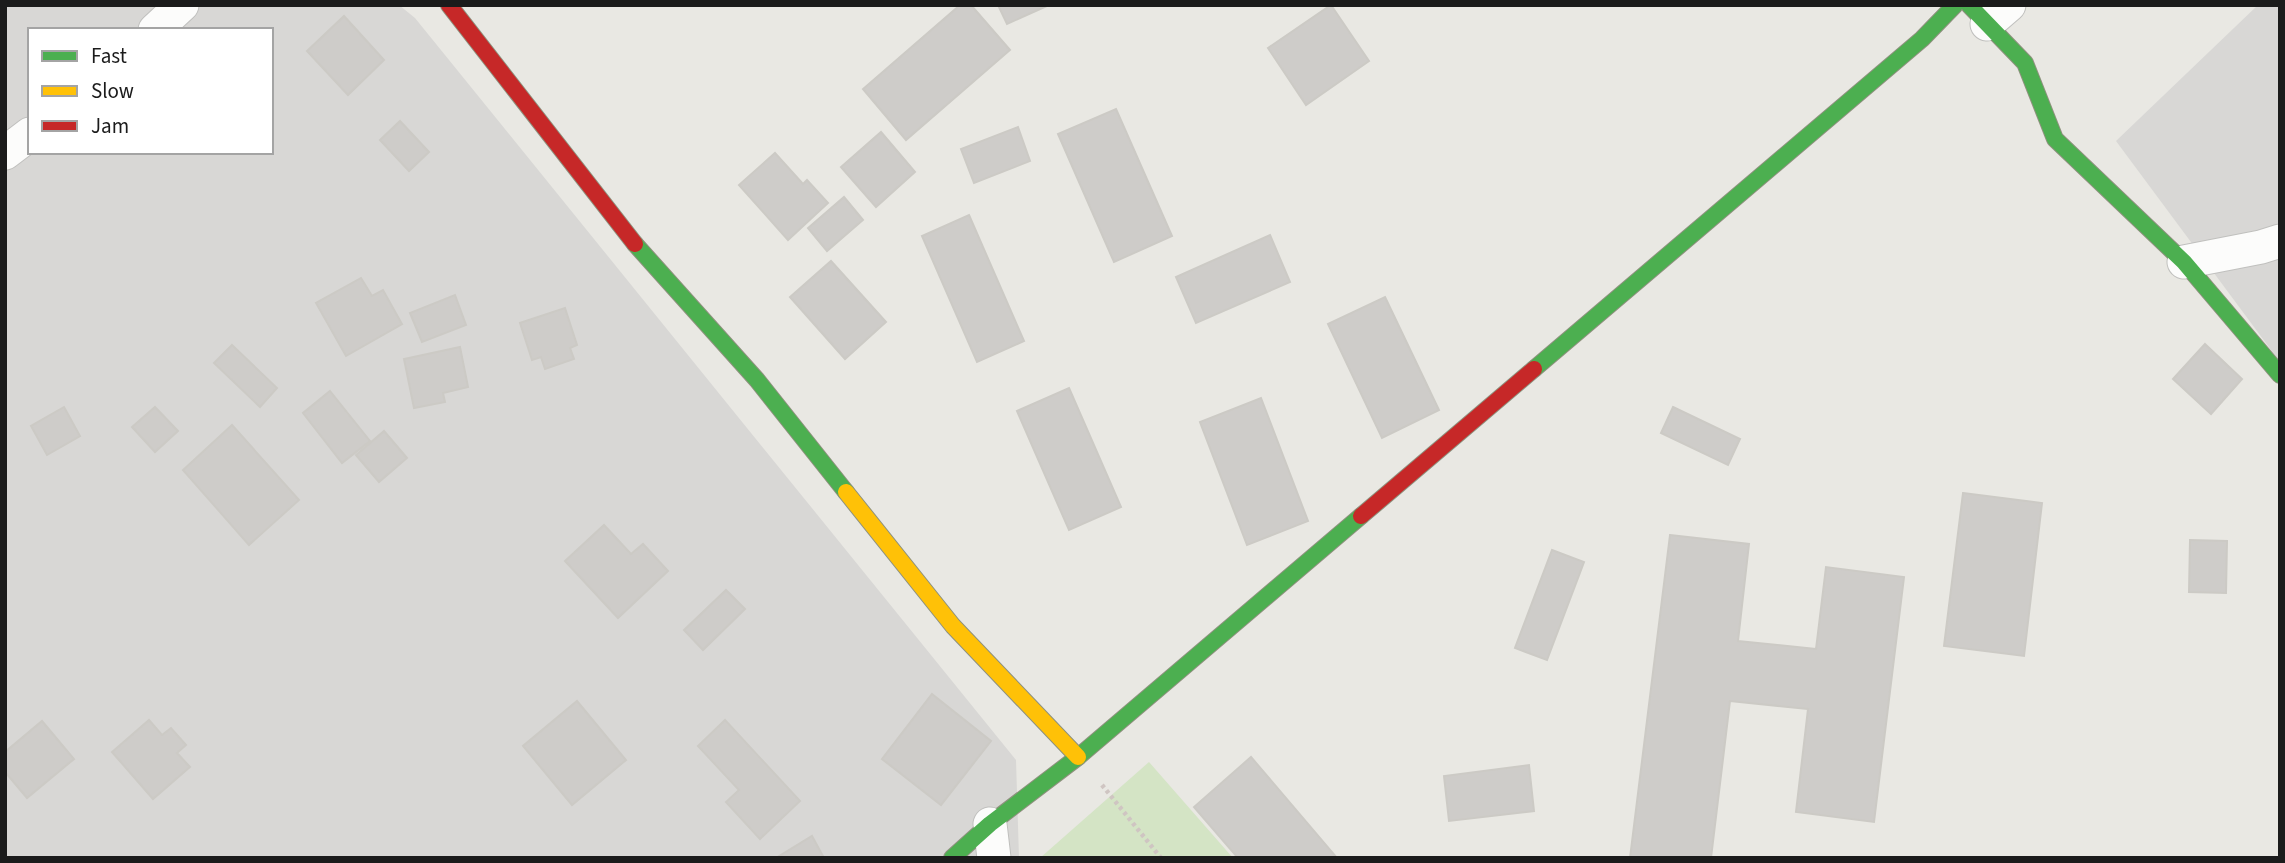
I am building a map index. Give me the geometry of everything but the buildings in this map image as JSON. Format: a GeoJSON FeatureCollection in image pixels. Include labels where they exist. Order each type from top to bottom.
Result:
{"type":"FeatureCollection","features":[{"type":"Feature","properties":{"kind":"street"},"geometry":{"type":"LineString","coordinates":[[157,28],[182,5]]}},
{"type":"Feature","properties":{"kind":"street"},"geometry":{"type":"LineString","coordinates":[[449,5],[648,260],[757,380],[953,626],[1078,757]]}},
{"type":"Feature","properties":{"kind":"street"},"geometry":{"type":"LineString","coordinates":[[952,858],[990,824],[1078,757],[1922,39],[1955,5]]}},
{"type":"Feature","properties":{"kind":"street"},"geometry":{"type":"LineString","coordinates":[[1988,11],[2025,63],[2055,139],[2184,262],[2280,375]]}},
{"type":"Feature","properties":{"kind":"street"},"geometry":{"type":"LineString","coordinates":[[5,153],[28,136]]}},
{"type":"Feature","properties":{"kind":"street"},"geometry":{"type":"LineString","coordinates":[[2184,262],[2280,241]]}},
{"type":"Feature","properties":{"kind":"street"},"geometry":{"type":"LineString","coordinates":[[990,824],[994,858]]}},
{"type":"Feature","properties":{"kind":"path"},"geometry":{"type":"LineString","coordinates":[[1078,757],[1161,858]]}},
{"type":"Feature","properties":{"kind":"shaded area"},"geometry":{"type":"Polygon","coordinates":[[[5,5],[399,5],[415,18],[1016,760],[1019,858],[5,858],[5,5]]]}},
{"type":"Feature","properties":{"kind":"shaded area"},"geometry":{"type":"Polygon","coordinates":[[[2258,5],[2280,5],[2280,362],[2116,141],[2258,5]]]}},
{"type":"Feature","properties":{"kind":"green space"},"geometry":{"type":"Polygon","coordinates":[[[1149,762],[1233,858],[1040,858],[1149,762]]]}},
{"type":"Feature","properties":{"kind":"traffic: fast"},"geometry":{"type":"LineString","coordinates":[[1534,369],[1922,39],[1955,5]]}},
{"type":"Feature","properties":{"kind":"traffic: fast"},"geometry":{"type":"LineString","coordinates":[[1969,5],[2025,63],[2055,139],[2184,262],[2280,375]]}},
{"type":"Feature","properties":{"kind":"traffic: fast"},"geometry":{"type":"LineString","coordinates":[[635,244],[757,380],[846,492]]}},
{"type":"Feature","properties":{"kind":"traffic: fast"},"geometry":{"type":"LineString","coordinates":[[952,858],[990,824],[1078,757],[1361,516]]}},
{"type":"Feature","properties":{"kind":"traffic: slow"},"geometry":{"type":"LineString","coordinates":[[846,492],[953,626],[1078,757]]}},
{"type":"Feature","properties":{"kind":"traffic: jam"},"geometry":{"type":"LineString","coordinates":[[449,5],[635,244]]}},
{"type":"Feature","properties":{"kind":"traffic: jam"},"geometry":{"type":"LineString","coordinates":[[1361,516],[1534,369]]}}]}
